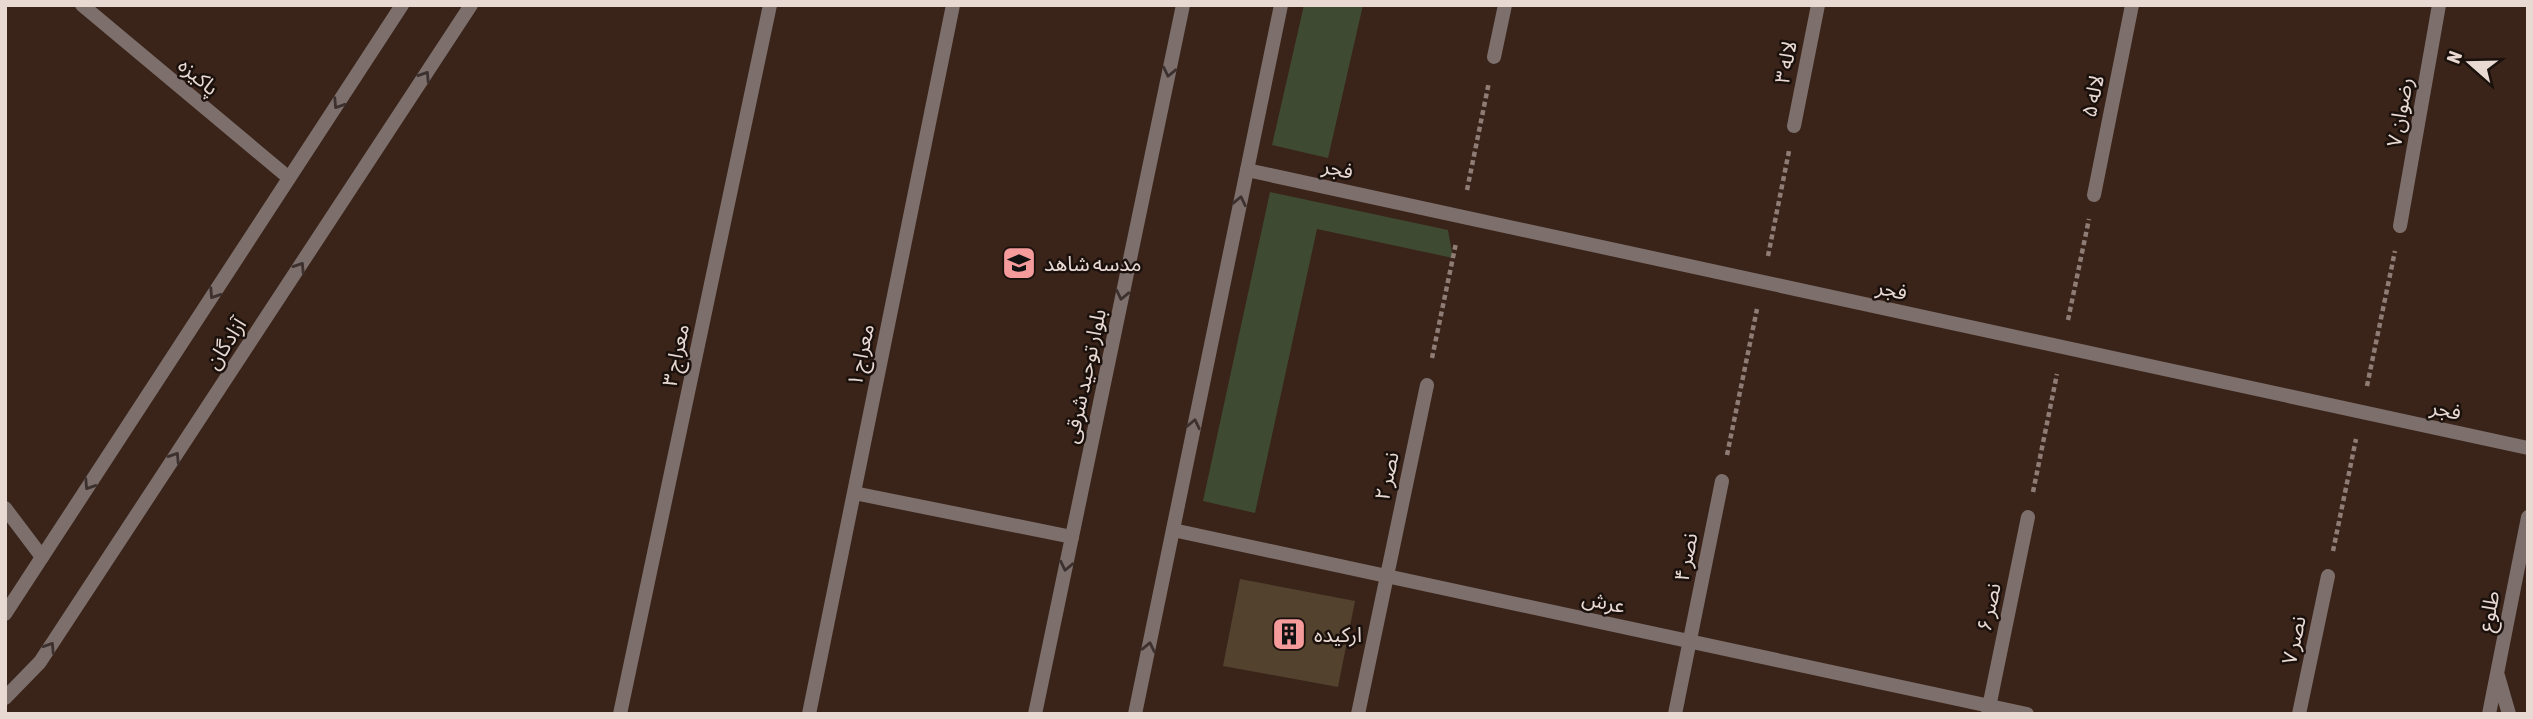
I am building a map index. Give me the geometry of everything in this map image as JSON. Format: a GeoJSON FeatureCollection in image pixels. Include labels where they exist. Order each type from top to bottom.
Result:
{"type":"FeatureCollection","features":[{"type":"Feature","properties":{"kind":"street","name":"پاکیزه"},"geometry":{"type":"LineString","coordinates":[[82,5],[289,178]]}},
{"type":"Feature","properties":{"kind":"street","name":"آزادگان"},"geometry":{"type":"LineString","coordinates":[[5,614],[402,5]]}},
{"type":"Feature","properties":{"kind":"street","name":"آزادگان"},"geometry":{"type":"LineString","coordinates":[[5,698],[40,662],[471,5]]}},
{"type":"Feature","properties":{"kind":"street","name":"معراج ۳"},"geometry":{"type":"LineString","coordinates":[[620,714],[770,5]]}},
{"type":"Feature","properties":{"kind":"street","name":"معراج ۱"},"geometry":{"type":"LineString","coordinates":[[809,714],[953,5]]}},
{"type":"Feature","properties":{"kind":"street","name":"بلوار توحید شرقی"},"geometry":{"type":"LineString","coordinates":[[1035,714],[1182,5]]}},
{"type":"Feature","properties":{"kind":"street"},"geometry":{"type":"LineString","coordinates":[[1135,714],[1281,5]]}},
{"type":"Feature","properties":{"kind":"street"},"geometry":{"type":"LineString","coordinates":[[1494,57],[1505,5]]}},
{"type":"Feature","properties":{"kind":"street","name":"لاله ۳"},"geometry":{"type":"LineString","coordinates":[[1794,126],[1818,5]]}},
{"type":"Feature","properties":{"kind":"street","name":"لاله ۵"},"geometry":{"type":"LineString","coordinates":[[2094,195],[2132,5]]}},
{"type":"Feature","properties":{"kind":"street","name":"رضوان ۷"},"geometry":{"type":"LineString","coordinates":[[2400,226],[2439,5]]}},
{"type":"Feature","properties":{"kind":"street","name":"فجر"},"geometry":{"type":"LineString","coordinates":[[1247,170],[2528,448]]}},
{"type":"Feature","properties":{"kind":"street","name":"نصر ۲"},"geometry":{"type":"LineString","coordinates":[[1358,714],[1427,385]]}},
{"type":"Feature","properties":{"kind":"street","name":"نصر ۴"},"geometry":{"type":"LineString","coordinates":[[1675,714],[1722,481]]}},
{"type":"Feature","properties":{"kind":"street"},"geometry":{"type":"LineString","coordinates":[[854,494],[1072,537]]}},
{"type":"Feature","properties":{"kind":"street"},"geometry":{"type":"LineString","coordinates":[[5,508],[42,556]]}},
{"type":"Feature","properties":{"kind":"street","name":"نصر ۶"},"geometry":{"type":"LineString","coordinates":[[1988,710],[2028,517]]}},
{"type":"Feature","properties":{"kind":"street","name":"طلوع"},"geometry":{"type":"LineString","coordinates":[[2489,714],[2528,517]]}},
{"type":"Feature","properties":{"kind":"street","name":"عرش"},"geometry":{"type":"LineString","coordinates":[[1173,530],[1690,641],[1988,710],[2027,714]]}},
{"type":"Feature","properties":{"kind":"street","name":"نصر ۷"},"geometry":{"type":"LineString","coordinates":[[2299,714],[2328,576]]}},
{"type":"Feature","properties":{"kind":"street"},"geometry":{"type":"LineString","coordinates":[[2497,672],[2509,714]]}},
{"type":"Feature","properties":{"kind":"green space"},"geometry":{"type":"Polygon","coordinates":[[[1304,5],[1363,5],[1328,158],[1272,145],[1304,5]]]}},
{"type":"Feature","properties":{"kind":"green space"},"geometry":{"type":"Polygon","coordinates":[[[1270,192],[1448,230],[1453,258],[1317,229],[1255,513],[1203,501],[1270,192]]]}},
{"type":"Feature","properties":{"kind":"building","name":"ارکیده"},"geometry":{"type":"Polygon","coordinates":[[[1240,579],[1355,601],[1338,687],[1223,666],[1240,579]]]}},
{"type":"Feature","properties":{"kind":"place","name":"مدسه شاهد"},"geometry":{"type":"Point","coordinates":[1019,263]}},
{"type":"Feature","properties":{"kind":"place","name":"ارکیده"},"geometry":{"type":"Point","coordinates":[1289,634]}}]}
